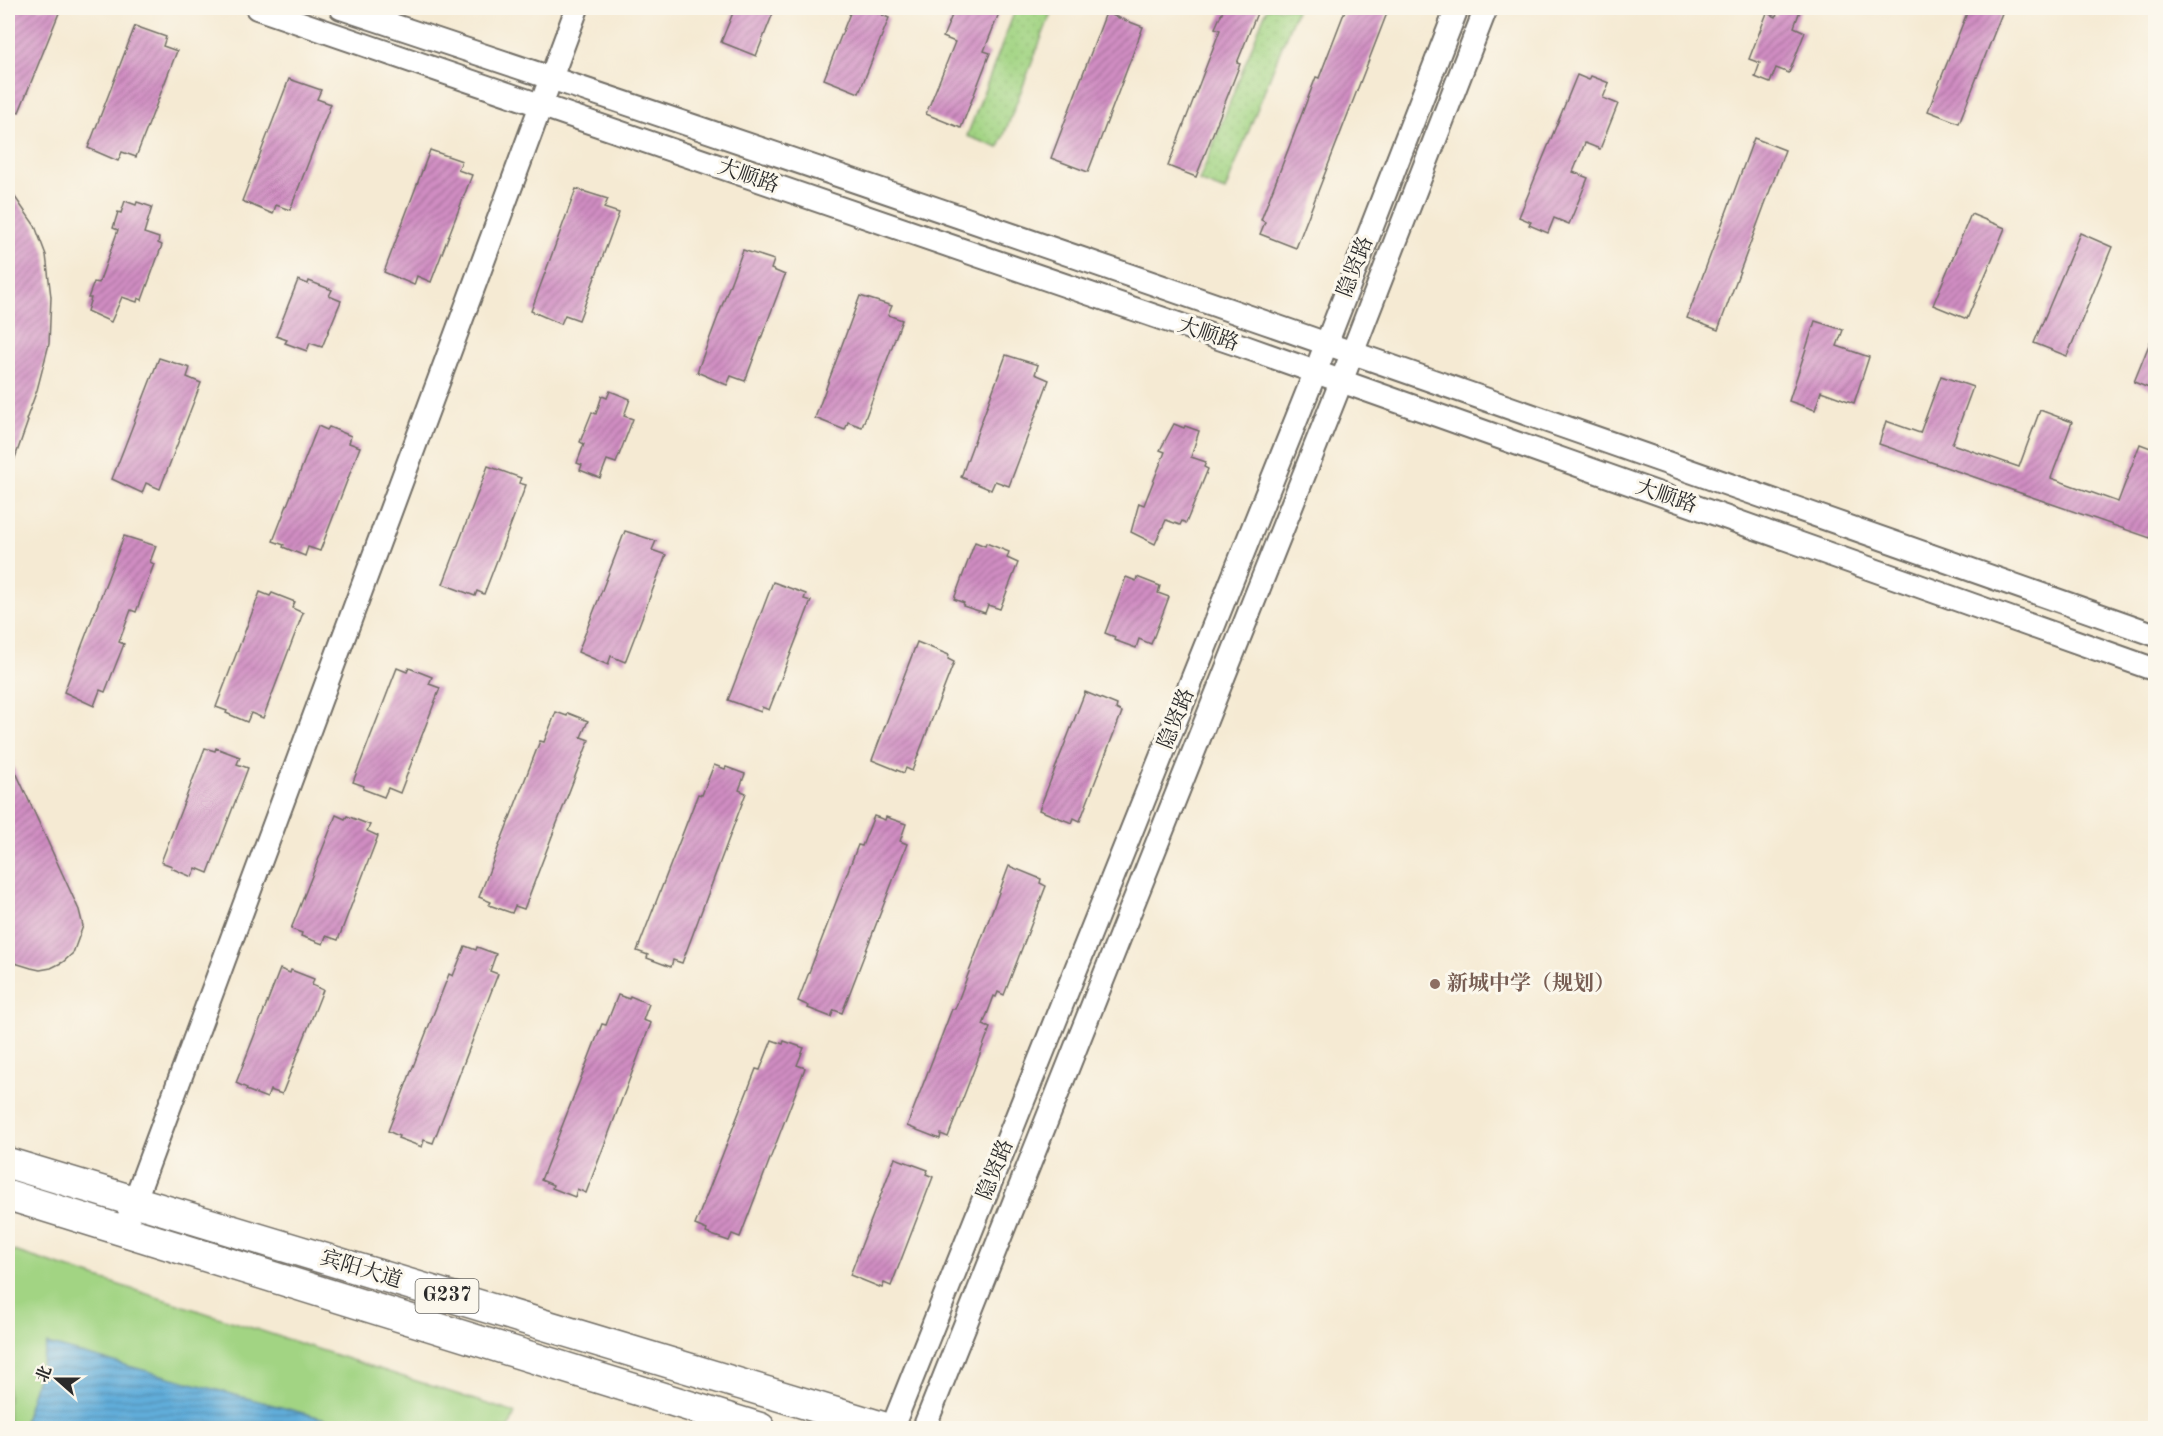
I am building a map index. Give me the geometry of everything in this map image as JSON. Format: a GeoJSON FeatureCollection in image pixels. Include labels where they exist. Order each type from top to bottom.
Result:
{"type":"FeatureCollection","features":[{"type":"Feature","properties":{"kind":"highway","name":"宾阳大道"},"geometry":{"type":"LineString","coordinates":[[8,1163],[886,1428]]}},
{"type":"Feature","properties":{"kind":"highway","name":"宾阳大道"},"geometry":{"type":"LineString","coordinates":[[8,1195],[760,1428]]}},
{"type":"Feature","properties":{"kind":"street","name":"大顺路"},"geometry":{"type":"LineString","coordinates":[[257,8],[1341,382],[2156,670]]}},
{"type":"Feature","properties":{"kind":"street","name":"大顺路"},"geometry":{"type":"LineString","coordinates":[[341,8],[550,77],[1327,343],[2156,635]]}},
{"type":"Feature","properties":{"kind":"street"},"geometry":{"type":"LineString","coordinates":[[124,1231],[577,8]]}},
{"type":"Feature","properties":{"kind":"street","name":"隐贤路"},"geometry":{"type":"LineString","coordinates":[[892,1428],[1327,343],[1457,8]]}},
{"type":"Feature","properties":{"kind":"street","name":"隐贤路"},"geometry":{"type":"LineString","coordinates":[[924,1428],[1353,352],[1486,8]]}},
{"type":"Feature","properties":{"kind":"green space"},"geometry":{"type":"Polygon","coordinates":[[[1016,8],[1053,8],[999,148],[967,136],[1016,8]]]}},
{"type":"Feature","properties":{"kind":"green space"},"geometry":{"type":"Polygon","coordinates":[[[1267,8],[1297,8],[1225,191],[1199,181],[1267,8]]]}},
{"type":"Feature","properties":{"kind":"green space"},"geometry":{"type":"Polygon","coordinates":[[[8,1249],[515,1413],[509,1428],[8,1428],[8,1249]]]}},
{"type":"Feature","properties":{"kind":"water"},"geometry":{"type":"Polygon","coordinates":[[[47,1344],[329,1420],[352,1428],[22,1428],[47,1344]]]}},
{"type":"Feature","properties":{"kind":"building"},"geometry":{"type":"Polygon","coordinates":[[[8,8],[61,8],[19,112],[8,107],[8,8]]]}},
{"type":"Feature","properties":{"kind":"building"},"geometry":{"type":"Polygon","coordinates":[[[735,8],[775,8],[756,56],[721,42],[735,8]]]}},
{"type":"Feature","properties":{"kind":"building"},"geometry":{"type":"Polygon","coordinates":[[[852,8],[885,8],[882,15],[889,18],[859,93],[824,79],[852,8]]]}},
{"type":"Feature","properties":{"kind":"building"},"geometry":{"type":"Polygon","coordinates":[[[955,8],[1001,8],[984,51],[990,53],[961,128],[926,114],[955,42],[943,37],[955,8]]]}},
{"type":"Feature","properties":{"kind":"building"},"geometry":{"type":"Polygon","coordinates":[[[1224,8],[1259,8],[1196,177],[1168,166],[1220,30],[1215,28],[1224,8]]]}},
{"type":"Feature","properties":{"kind":"building"},"geometry":{"type":"Polygon","coordinates":[[[1346,8],[1389,8],[1296,248],[1260,234],[1265,222],[1261,220],[1316,77],[1319,78],[1346,8]]]}},
{"type":"Feature","properties":{"kind":"building"},"geometry":{"type":"Polygon","coordinates":[[[1779,8],[1801,8],[1794,27],[1805,32],[1789,73],[1776,68],[1770,83],[1755,77],[1760,63],[1749,59],[1767,13],[1776,17],[1779,8]]]}},
{"type":"Feature","properties":{"kind":"building"},"geometry":{"type":"Polygon","coordinates":[[[1969,8],[2004,8],[1959,123],[1928,111],[1969,8]]]}},
{"type":"Feature","properties":{"kind":"building"},"geometry":{"type":"Polygon","coordinates":[[[1106,13],[1143,27],[1088,172],[1051,158],[1106,13]]]}},
{"type":"Feature","properties":{"kind":"building"},"geometry":{"type":"Polygon","coordinates":[[[135,26],[166,37],[163,46],[177,51],[136,157],[122,152],[118,161],[88,148],[135,26]]]}},
{"type":"Feature","properties":{"kind":"building"},"geometry":{"type":"Polygon","coordinates":[[[1577,75],[1589,80],[1591,76],[1609,83],[1603,98],[1618,104],[1600,149],[1585,143],[1573,172],[1588,178],[1569,224],[1554,218],[1548,233],[1529,225],[1531,222],[1519,217],[1577,75]]]}},
{"type":"Feature","properties":{"kind":"building"},"geometry":{"type":"Polygon","coordinates":[[[289,79],[321,90],[317,99],[331,104],[290,210],[276,205],[273,214],[242,201],[289,79]]]}},
{"type":"Feature","properties":{"kind":"building"},"geometry":{"type":"Polygon","coordinates":[[[1754,138],[1785,150],[1718,330],[1687,318],[1754,138]]]}},
{"type":"Feature","properties":{"kind":"building"},"geometry":{"type":"Polygon","coordinates":[[[430,150],[462,161],[458,170],[472,175],[431,282],[417,276],[414,285],[384,272],[430,150]]]}},
{"type":"Feature","properties":{"kind":"building"},"geometry":{"type":"Polygon","coordinates":[[[8,187],[35,226],[46,255],[51,297],[49,344],[37,390],[26,420],[28,421],[10,472],[8,472],[8,187]]]}},
{"type":"Feature","properties":{"kind":"building"},"geometry":{"type":"Polygon","coordinates":[[[576,189],[608,199],[604,208],[619,213],[579,320],[565,315],[561,324],[531,311],[576,189]]]}},
{"type":"Feature","properties":{"kind":"building"},"geometry":{"type":"Polygon","coordinates":[[[125,201],[152,207],[144,233],[159,238],[158,243],[162,245],[142,300],[138,298],[137,302],[122,297],[111,322],[87,311],[91,298],[88,298],[94,282],[99,283],[118,230],[113,228],[118,212],[121,213],[125,201]]]}},
{"type":"Feature","properties":{"kind":"building"},"geometry":{"type":"Polygon","coordinates":[[[1971,214],[2005,228],[1967,319],[1933,305],[1971,214]]]}},
{"type":"Feature","properties":{"kind":"building"},"geometry":{"type":"Polygon","coordinates":[[[2080,233],[2112,247],[2067,356],[2034,343],[2080,233]]]}},
{"type":"Feature","properties":{"kind":"building"},"geometry":{"type":"Polygon","coordinates":[[[743,250],[774,260],[771,269],[785,275],[745,381],[731,376],[727,385],[697,372],[743,250]]]}},
{"type":"Feature","properties":{"kind":"building"},"geometry":{"type":"Polygon","coordinates":[[[298,280],[308,284],[309,281],[332,290],[329,296],[341,301],[322,347],[310,343],[307,351],[285,343],[287,340],[276,336],[298,280]]]}},
{"type":"Feature","properties":{"kind":"building"},"geometry":{"type":"Polygon","coordinates":[[[860,296],[892,306],[888,315],[902,320],[862,427],[848,422],[845,430],[815,418],[860,296]]]}},
{"type":"Feature","properties":{"kind":"building"},"geometry":{"type":"Polygon","coordinates":[[[1815,321],[1843,330],[1837,346],[1869,357],[1854,403],[1821,391],[1815,410],[1789,401],[1815,321]]]}},
{"type":"Feature","properties":{"kind":"building"},"geometry":{"type":"Polygon","coordinates":[[[2156,330],[2156,391],[2134,382],[2156,330]]]}},
{"type":"Feature","properties":{"kind":"building"},"geometry":{"type":"Polygon","coordinates":[[[1006,355],[1038,365],[1035,374],[1049,380],[1009,486],[995,481],[991,490],[961,477],[1006,355]]]}},
{"type":"Feature","properties":{"kind":"building"},"geometry":{"type":"Polygon","coordinates":[[[159,358],[190,368],[187,377],[201,383],[160,489],[146,483],[142,493],[112,479],[159,358]]]}},
{"type":"Feature","properties":{"kind":"building"},"geometry":{"type":"Polygon","coordinates":[[[1941,376],[1973,387],[1952,444],[2019,467],[2040,410],[2072,422],[2051,478],[2118,502],[2140,444],[2156,450],[2156,500],[2151,513],[2156,515],[2156,540],[1879,444],[1886,421],[1920,433],[1941,376]]]}},
{"type":"Feature","properties":{"kind":"building"},"geometry":{"type":"Polygon","coordinates":[[[610,391],[630,399],[624,416],[633,419],[616,463],[607,460],[600,478],[580,470],[582,465],[577,463],[584,444],[580,442],[592,412],[596,414],[602,396],[607,398],[610,391]]]}},
{"type":"Feature","properties":{"kind":"building"},"geometry":{"type":"Polygon","coordinates":[[[1174,424],[1199,431],[1191,457],[1206,462],[1204,467],[1208,469],[1186,523],[1182,521],[1180,525],[1166,520],[1155,544],[1131,532],[1139,503],[1144,505],[1165,452],[1160,450],[1174,424]]]}},
{"type":"Feature","properties":{"kind":"building"},"geometry":{"type":"Polygon","coordinates":[[[318,426],[327,430],[329,427],[351,436],[349,443],[360,447],[320,551],[308,547],[305,556],[273,541],[318,426]]]}},
{"type":"Feature","properties":{"kind":"building"},"geometry":{"type":"Polygon","coordinates":[[[488,466],[521,478],[519,483],[526,485],[484,594],[477,591],[475,596],[443,584],[488,466]]]}},
{"type":"Feature","properties":{"kind":"building"},"geometry":{"type":"Polygon","coordinates":[[[625,531],[656,541],[652,550],[666,555],[625,662],[611,656],[608,665],[578,652],[625,531]]]}},
{"type":"Feature","properties":{"kind":"building"},"geometry":{"type":"Polygon","coordinates":[[[124,536],[156,546],[150,562],[154,564],[136,612],[131,610],[119,642],[124,644],[105,692],[100,690],[94,706],[64,692],[124,536]]]}},
{"type":"Feature","properties":{"kind":"building"},"geometry":{"type":"Polygon","coordinates":[[[975,542],[985,546],[986,543],[1009,552],[1007,558],[1018,563],[1000,609],[988,605],[985,613],[963,606],[964,603],[954,599],[975,542]]]}},
{"type":"Feature","properties":{"kind":"building"},"geometry":{"type":"Polygon","coordinates":[[[1126,577],[1136,581],[1137,577],[1160,586],[1158,593],[1169,597],[1151,644],[1139,639],[1136,648],[1114,640],[1115,637],[1105,633],[1126,577]]]}},
{"type":"Feature","properties":{"kind":"building"},"geometry":{"type":"Polygon","coordinates":[[[773,582],[806,594],[804,599],[811,601],[769,710],[762,707],[761,712],[728,700],[773,582]]]}},
{"type":"Feature","properties":{"kind":"building"},"geometry":{"type":"Polygon","coordinates":[[[260,592],[270,596],[272,593],[295,602],[292,608],[303,613],[263,718],[251,713],[247,722],[216,707],[260,592]]]}},
{"type":"Feature","properties":{"kind":"building"},"geometry":{"type":"Polygon","coordinates":[[[917,642],[949,655],[948,659],[954,662],[912,771],[906,768],[904,773],[872,760],[917,642]]]}},
{"type":"Feature","properties":{"kind":"building"},"geometry":{"type":"Polygon","coordinates":[[[397,668],[407,672],[409,668],[432,677],[429,684],[440,688],[400,793],[388,788],[384,797],[363,789],[364,786],[353,782],[397,668]]]}},
{"type":"Feature","properties":{"kind":"building"},"geometry":{"type":"Polygon","coordinates":[[[1085,692],[1117,705],[1116,709],[1122,712],[1080,821],[1074,818],[1072,823],[1039,810],[1085,692]]]}},
{"type":"Feature","properties":{"kind":"building"},"geometry":{"type":"Polygon","coordinates":[[[556,712],[567,716],[568,713],[588,721],[581,737],[589,740],[524,909],[515,906],[512,913],[489,905],[491,902],[479,897],[540,741],[544,742],[556,712]]]}},
{"type":"Feature","properties":{"kind":"building"},"geometry":{"type":"Polygon","coordinates":[[[205,748],[215,751],[216,748],[240,757],[237,764],[248,768],[208,873],[196,868],[192,877],[161,862],[205,748]]]}},
{"type":"Feature","properties":{"kind":"building"},"geometry":{"type":"Polygon","coordinates":[[[8,755],[79,910],[83,926],[73,953],[63,962],[40,970],[8,961],[8,755]]]}},
{"type":"Feature","properties":{"kind":"building"},"geometry":{"type":"Polygon","coordinates":[[[714,765],[745,774],[739,790],[746,793],[682,963],[673,960],[671,967],[647,958],[648,955],[637,951],[698,794],[702,795],[714,765]]]}},
{"type":"Feature","properties":{"kind":"building"},"geometry":{"type":"Polygon","coordinates":[[[336,815],[345,819],[347,816],[370,825],[367,831],[378,836],[338,940],[326,936],[323,944],[301,936],[302,933],[291,929],[336,815]]]}},
{"type":"Feature","properties":{"kind":"building"},"geometry":{"type":"Polygon","coordinates":[[[874,816],[885,820],[886,817],[906,824],[900,841],[907,844],[842,1013],[834,1010],[831,1017],[808,1008],[809,1006],[798,1001],[858,845],[862,846],[874,816]]]}},
{"type":"Feature","properties":{"kind":"building"},"geometry":{"type":"Polygon","coordinates":[[[1009,866],[1041,879],[1040,883],[1046,886],[1004,995],[998,992],[996,997],[994,996],[983,1025],[990,1028],[948,1137],[941,1134],[940,1139],[907,1126],[952,1009],[955,1009],[1009,866]]]}},
{"type":"Feature","properties":{"kind":"building"},"geometry":{"type":"Polygon","coordinates":[[[465,946],[476,950],[477,947],[496,954],[490,971],[498,974],[433,1143],[424,1140],[422,1147],[398,1138],[399,1136],[388,1131],[449,974],[453,976],[465,946]]]}},
{"type":"Feature","properties":{"kind":"building"},"geometry":{"type":"Polygon","coordinates":[[[280,969],[290,973],[291,970],[314,979],[312,985],[323,990],[282,1094],[270,1090],[267,1098],[246,1090],[247,1088],[236,1083],[280,969]]]}},
{"type":"Feature","properties":{"kind":"building"},"geometry":{"type":"Polygon","coordinates":[[[618,995],[629,999],[630,996],[649,1004],[643,1020],[651,1023],[586,1193],[577,1189],[575,1197],[552,1188],[553,1185],[541,1180],[602,1024],[606,1025],[618,995]]]}},
{"type":"Feature","properties":{"kind":"building"},"geometry":{"type":"Polygon","coordinates":[[[772,1040],[783,1044],[784,1041],[804,1048],[797,1065],[805,1068],[740,1237],[732,1234],[729,1241],[706,1233],[707,1230],[695,1225],[756,1069],[760,1070],[772,1040]]]}},
{"type":"Feature","properties":{"kind":"building"},"geometry":{"type":"Polygon","coordinates":[[[895,1158],[928,1170],[926,1174],[933,1177],[891,1286],[884,1283],[882,1288],[850,1275],[895,1158]]]}},
{"type":"Feature","properties":{"kind":"place","name":"新城中学（规划）"},"geometry":{"type":"Point","coordinates":[1435,984]}}]}
